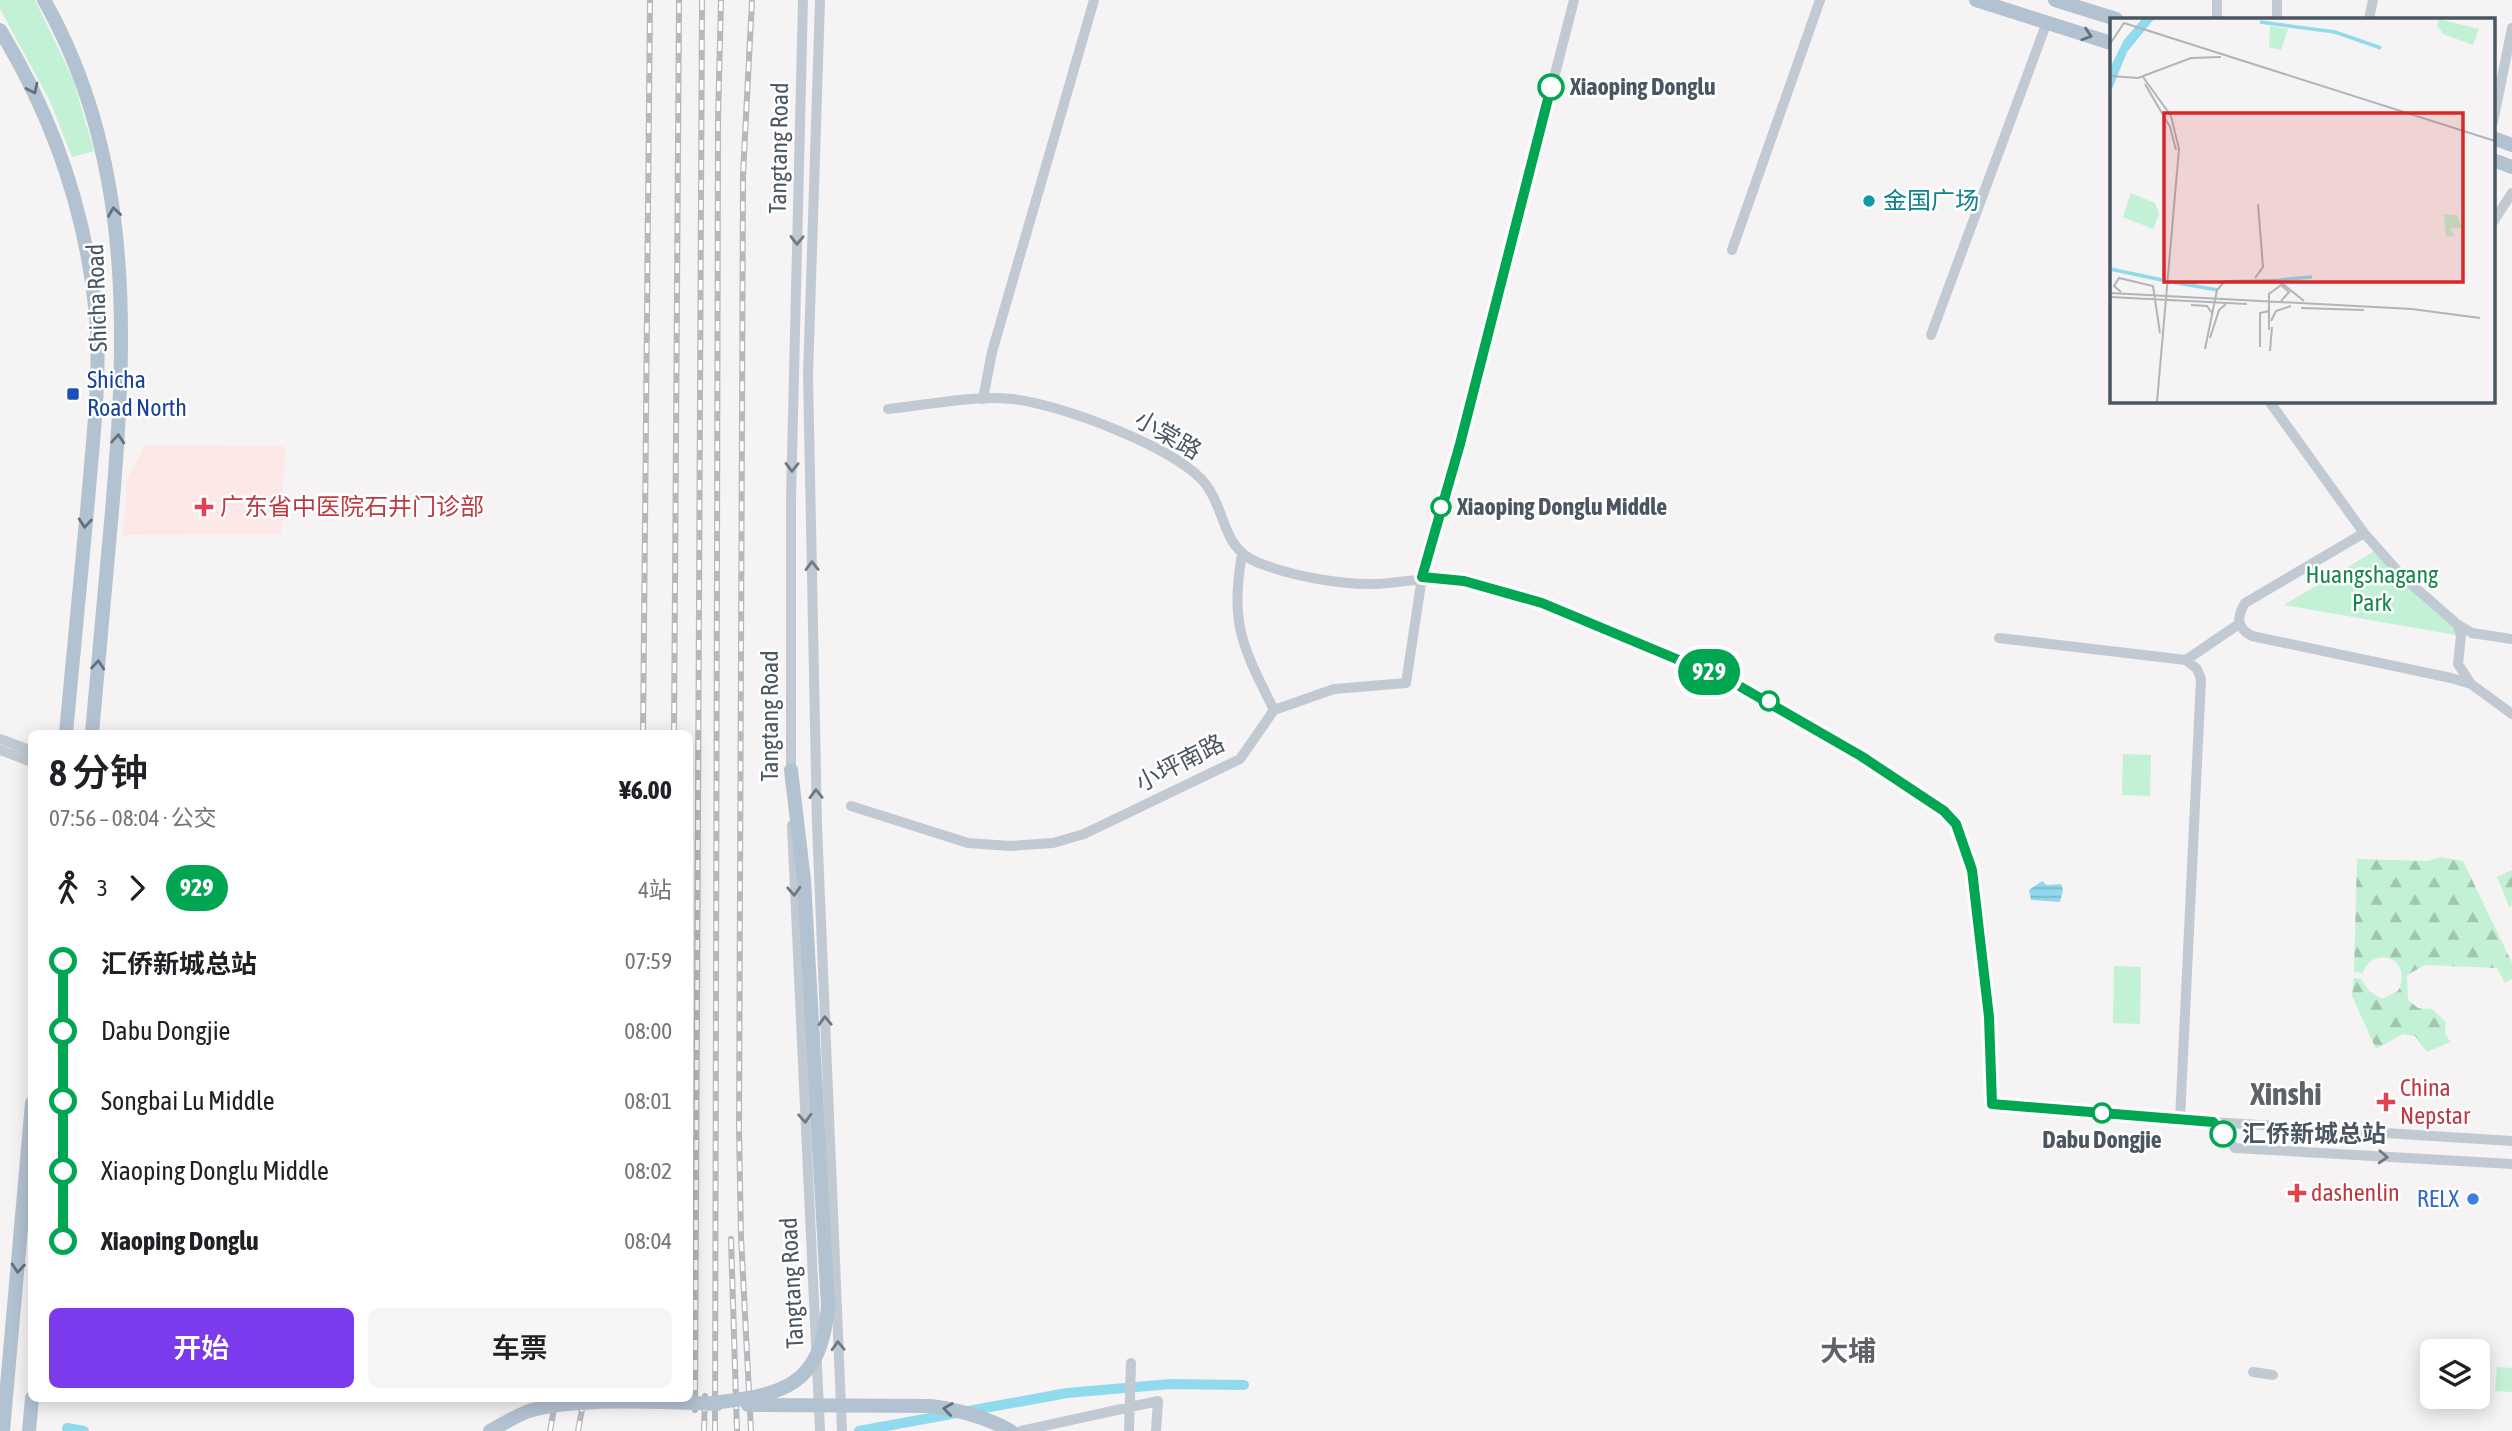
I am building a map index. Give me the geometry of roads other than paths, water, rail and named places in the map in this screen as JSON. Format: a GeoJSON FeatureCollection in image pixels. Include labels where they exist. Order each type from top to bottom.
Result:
{"type":"FeatureCollection","features":[{"type":"Feature","properties":{"kind":"main road","name":"Shicha Road"},"geometry":{"type":"LineString","coordinates":[[44,0],[70,52],[101,139],[114,204],[121,270],[123,338],[117,446],[92,730]]}},
{"type":"Feature","properties":{"kind":"main road"},"geometry":{"type":"LineString","coordinates":[[1976,0],[2110,43]]}},
{"type":"Feature","properties":{"kind":"main road"},"geometry":{"type":"LineString","coordinates":[[2055,0],[2113,18]]}},
{"type":"Feature","properties":{"kind":"main road","name":"Shicha Road"},"geometry":{"type":"LineString","coordinates":[[0,30],[29,81],[62,156],[84,235],[96,314],[93,439],[66,730]]}},
{"type":"Feature","properties":{"kind":"main road"},"geometry":{"type":"LineString","coordinates":[[2494,138],[2512,145]]}},
{"type":"Feature","properties":{"kind":"main road"},"geometry":{"type":"LineString","coordinates":[[2494,160],[2512,167]]}},
{"type":"Feature","properties":{"kind":"main road"},"geometry":{"type":"LineString","coordinates":[[711,1403],[774,1393],[800,1380],[816,1360],[827,1327],[804,880],[791,770]]}},
{"type":"Feature","properties":{"kind":"main road"},"geometry":{"type":"LineString","coordinates":[[2,1427],[28,1145]]}},
{"type":"Feature","properties":{"kind":"main road"},"geometry":{"type":"LineString","coordinates":[[29,1431],[32,1402]]}},
{"type":"Feature","properties":{"kind":"main road"},"geometry":{"type":"LineString","coordinates":[[490,1431],[519,1415],[547,1408],[593,1403],[931,1406],[993,1420],[1012,1431]]}},
{"type":"Feature","properties":{"kind":"street","name":"Tangtang Road"},"geometry":{"type":"LineString","coordinates":[[803,0],[791,499],[792,864],[821,1431]]}},
{"type":"Feature","properties":{"kind":"street","name":"Tangtang Road"},"geometry":{"type":"LineString","coordinates":[[820,0],[808,389],[817,825],[842,1431]]}},
{"type":"Feature","properties":{"kind":"street"},"geometry":{"type":"LineString","coordinates":[[983,399],[992,352],[1094,0]]}},
{"type":"Feature","properties":{"kind":"street"},"geometry":{"type":"LineString","coordinates":[[1574,0],[1460,444],[1422,577],[1406,683],[1334,690],[1274,710],[1242,642],[1236,616],[1236,588],[1242,555],[1259,564],[1317,578],[1371,584],[1422,577],[1464,581],[1542,603],[1734,683],[1881,768],[1944,811],[1956,824],[1972,870],[1989,1017],[1992,1104],[2213,1122],[2512,1141]]}},
{"type":"Feature","properties":{"kind":"street"},"geometry":{"type":"LineString","coordinates":[[1732,250],[1820,0]]}},
{"type":"Feature","properties":{"kind":"street"},"geometry":{"type":"LineString","coordinates":[[2217,0],[2217,18]]}},
{"type":"Feature","properties":{"kind":"street"},"geometry":{"type":"LineString","coordinates":[[2277,0],[2277,18]]}},
{"type":"Feature","properties":{"kind":"street"},"geometry":{"type":"LineString","coordinates":[[2369,18],[2373,0]]}},
{"type":"Feature","properties":{"kind":"street"},"geometry":{"type":"LineString","coordinates":[[1931,334],[2047,22]]}},
{"type":"Feature","properties":{"kind":"street"},"geometry":{"type":"LineString","coordinates":[[2494,117],[2512,28]]}},
{"type":"Feature","properties":{"kind":"street"},"geometry":{"type":"LineString","coordinates":[[2494,220],[2512,193]]}},
{"type":"Feature","properties":{"kind":"street","name":"小棠路"},"geometry":{"type":"LineString","coordinates":[[888,409],[983,399],[1015,399],[1094,422],[1170,455],[1191,469],[1207,485],[1228,539],[1242,555]]}},
{"type":"Feature","properties":{"kind":"street"},"geometry":{"type":"LineString","coordinates":[[2270,402],[2364,533],[2402,576],[2457,624],[2473,633],[2512,639]]}},
{"type":"Feature","properties":{"kind":"street"},"geometry":{"type":"LineString","coordinates":[[2364,533],[2245,603],[2238,613],[2241,628],[2252,636],[2470,684],[2512,714]]}},
{"type":"Feature","properties":{"kind":"street"},"geometry":{"type":"LineString","coordinates":[[2457,624],[2460,636],[2458,664],[2470,684]]}},
{"type":"Feature","properties":{"kind":"street"},"geometry":{"type":"LineString","coordinates":[[2186,660],[2241,628]]}},
{"type":"Feature","properties":{"kind":"street"},"geometry":{"type":"LineString","coordinates":[[1999,638],[2186,660],[2197,669],[2202,694],[2180,1119]]}},
{"type":"Feature","properties":{"kind":"street","name":"小坪南路"},"geometry":{"type":"LineString","coordinates":[[851,806],[968,843],[1010,846],[1053,843],[1084,834],[1240,759],[1274,710]]}},
{"type":"Feature","properties":{"kind":"street"},"geometry":{"type":"LineString","coordinates":[[0,739],[28,750]]}},
{"type":"Feature","properties":{"kind":"street"},"geometry":{"type":"LineString","coordinates":[[0,750],[28,760]]}},
{"type":"Feature","properties":{"kind":"street"},"geometry":{"type":"LineString","coordinates":[[2213,1122],[2235,1148],[2512,1164]]}},
{"type":"Feature","properties":{"kind":"street"},"geometry":{"type":"LineString","coordinates":[[1129,1431],[1131,1363]]}},
{"type":"Feature","properties":{"kind":"street"},"geometry":{"type":"LineString","coordinates":[[2253,1372],[2273,1375]]}},
{"type":"Feature","properties":{"kind":"street"},"geometry":{"type":"LineString","coordinates":[[1021,1431],[1158,1401],[1156,1431]]}},
{"type":"Feature","properties":{"kind":"water"},"geometry":{"type":"Polygon","coordinates":[[[2042,881],[2047,885],[2061,884],[2063,890],[2060,902],[2031,900],[2029,890],[2042,881]]]}},
{"type":"Feature","properties":{"kind":"waterway"},"geometry":{"type":"LineString","coordinates":[[859,1431],[1067,1393],[1171,1384],[1244,1385]]}},
{"type":"Feature","properties":{"kind":"waterway"},"geometry":{"type":"LineString","coordinates":[[67,1428],[84,1431]]}},
{"type":"Feature","properties":{"kind":"railway"},"geometry":{"type":"LineString","coordinates":[[643,730],[650,0]]}},
{"type":"Feature","properties":{"kind":"railway"},"geometry":{"type":"LineString","coordinates":[[674,730],[679,0]]}},
{"type":"Feature","properties":{"kind":"railway"},"geometry":{"type":"LineString","coordinates":[[695,1410],[702,0]]}},
{"type":"Feature","properties":{"kind":"railway"},"geometry":{"type":"LineString","coordinates":[[715,1431],[718,120],[721,0]]}},
{"type":"Feature","properties":{"kind":"railway"},"geometry":{"type":"LineString","coordinates":[[751,1431],[741,1237],[739,1129],[743,175],[752,0]]}},
{"type":"Feature","properties":{"kind":"railway"},"geometry":{"type":"LineString","coordinates":[[731,1239],[737,1431]]}},
{"type":"Feature","properties":{"kind":"railway"},"geometry":{"type":"LineString","coordinates":[[704,1431],[705,1396]]}},
{"type":"Feature","properties":{"kind":"railway"},"geometry":{"type":"LineString","coordinates":[[550,1431],[555,1402]]}},
{"type":"Feature","properties":{"kind":"railway"},"geometry":{"type":"LineString","coordinates":[[578,1431],[583,1402]]}},
{"type":"Feature","properties":{"kind":"place","name":"Xiaoping Donglu"},"geometry":{"type":"Point","coordinates":[1551,87]}},
{"type":"Feature","properties":{"kind":"place","name":"金国广场"},"geometry":{"type":"Point","coordinates":[1869,201]}},
{"type":"Feature","properties":{"kind":"place","name":"Shicha Road North"},"geometry":{"type":"Point","coordinates":[73,394]}},
{"type":"Feature","properties":{"kind":"place","name":"广东省中医院石井门诊部"},"geometry":{"type":"Point","coordinates":[204,507]}},
{"type":"Feature","properties":{"kind":"place","name":"Xiaoping Donglu Middle"},"geometry":{"type":"Point","coordinates":[1441,507]}},
{"type":"Feature","properties":{"kind":"place","name":"China Nepstar"},"geometry":{"type":"Point","coordinates":[2386,1102]}},
{"type":"Feature","properties":{"kind":"place","name":"Dabu Dongjie"},"geometry":{"type":"Point","coordinates":[2102,1113]}},
{"type":"Feature","properties":{"kind":"place","name":"汇侨新城总站"},"geometry":{"type":"Point","coordinates":[2223,1134]}},
{"type":"Feature","properties":{"kind":"place","name":"dashenlin"},"geometry":{"type":"Point","coordinates":[2297,1193]}},
{"type":"Feature","properties":{"kind":"place","name":"RELX"},"geometry":{"type":"Point","coordinates":[2473,1199]}},
{"type":"Feature","properties":{"kind":"district","name":"Xinshi"},"geometry":{"type":"Point","coordinates":[2286,1094]}},
{"type":"Feature","properties":{"kind":"district","name":"大埔"},"geometry":{"type":"Point","coordinates":[1848,1351]}},
{"type":"Feature","properties":{"kind":"park label","name":"Huangshagang Park"},"geometry":{"type":"Point","coordinates":[2372,589]}}]}
